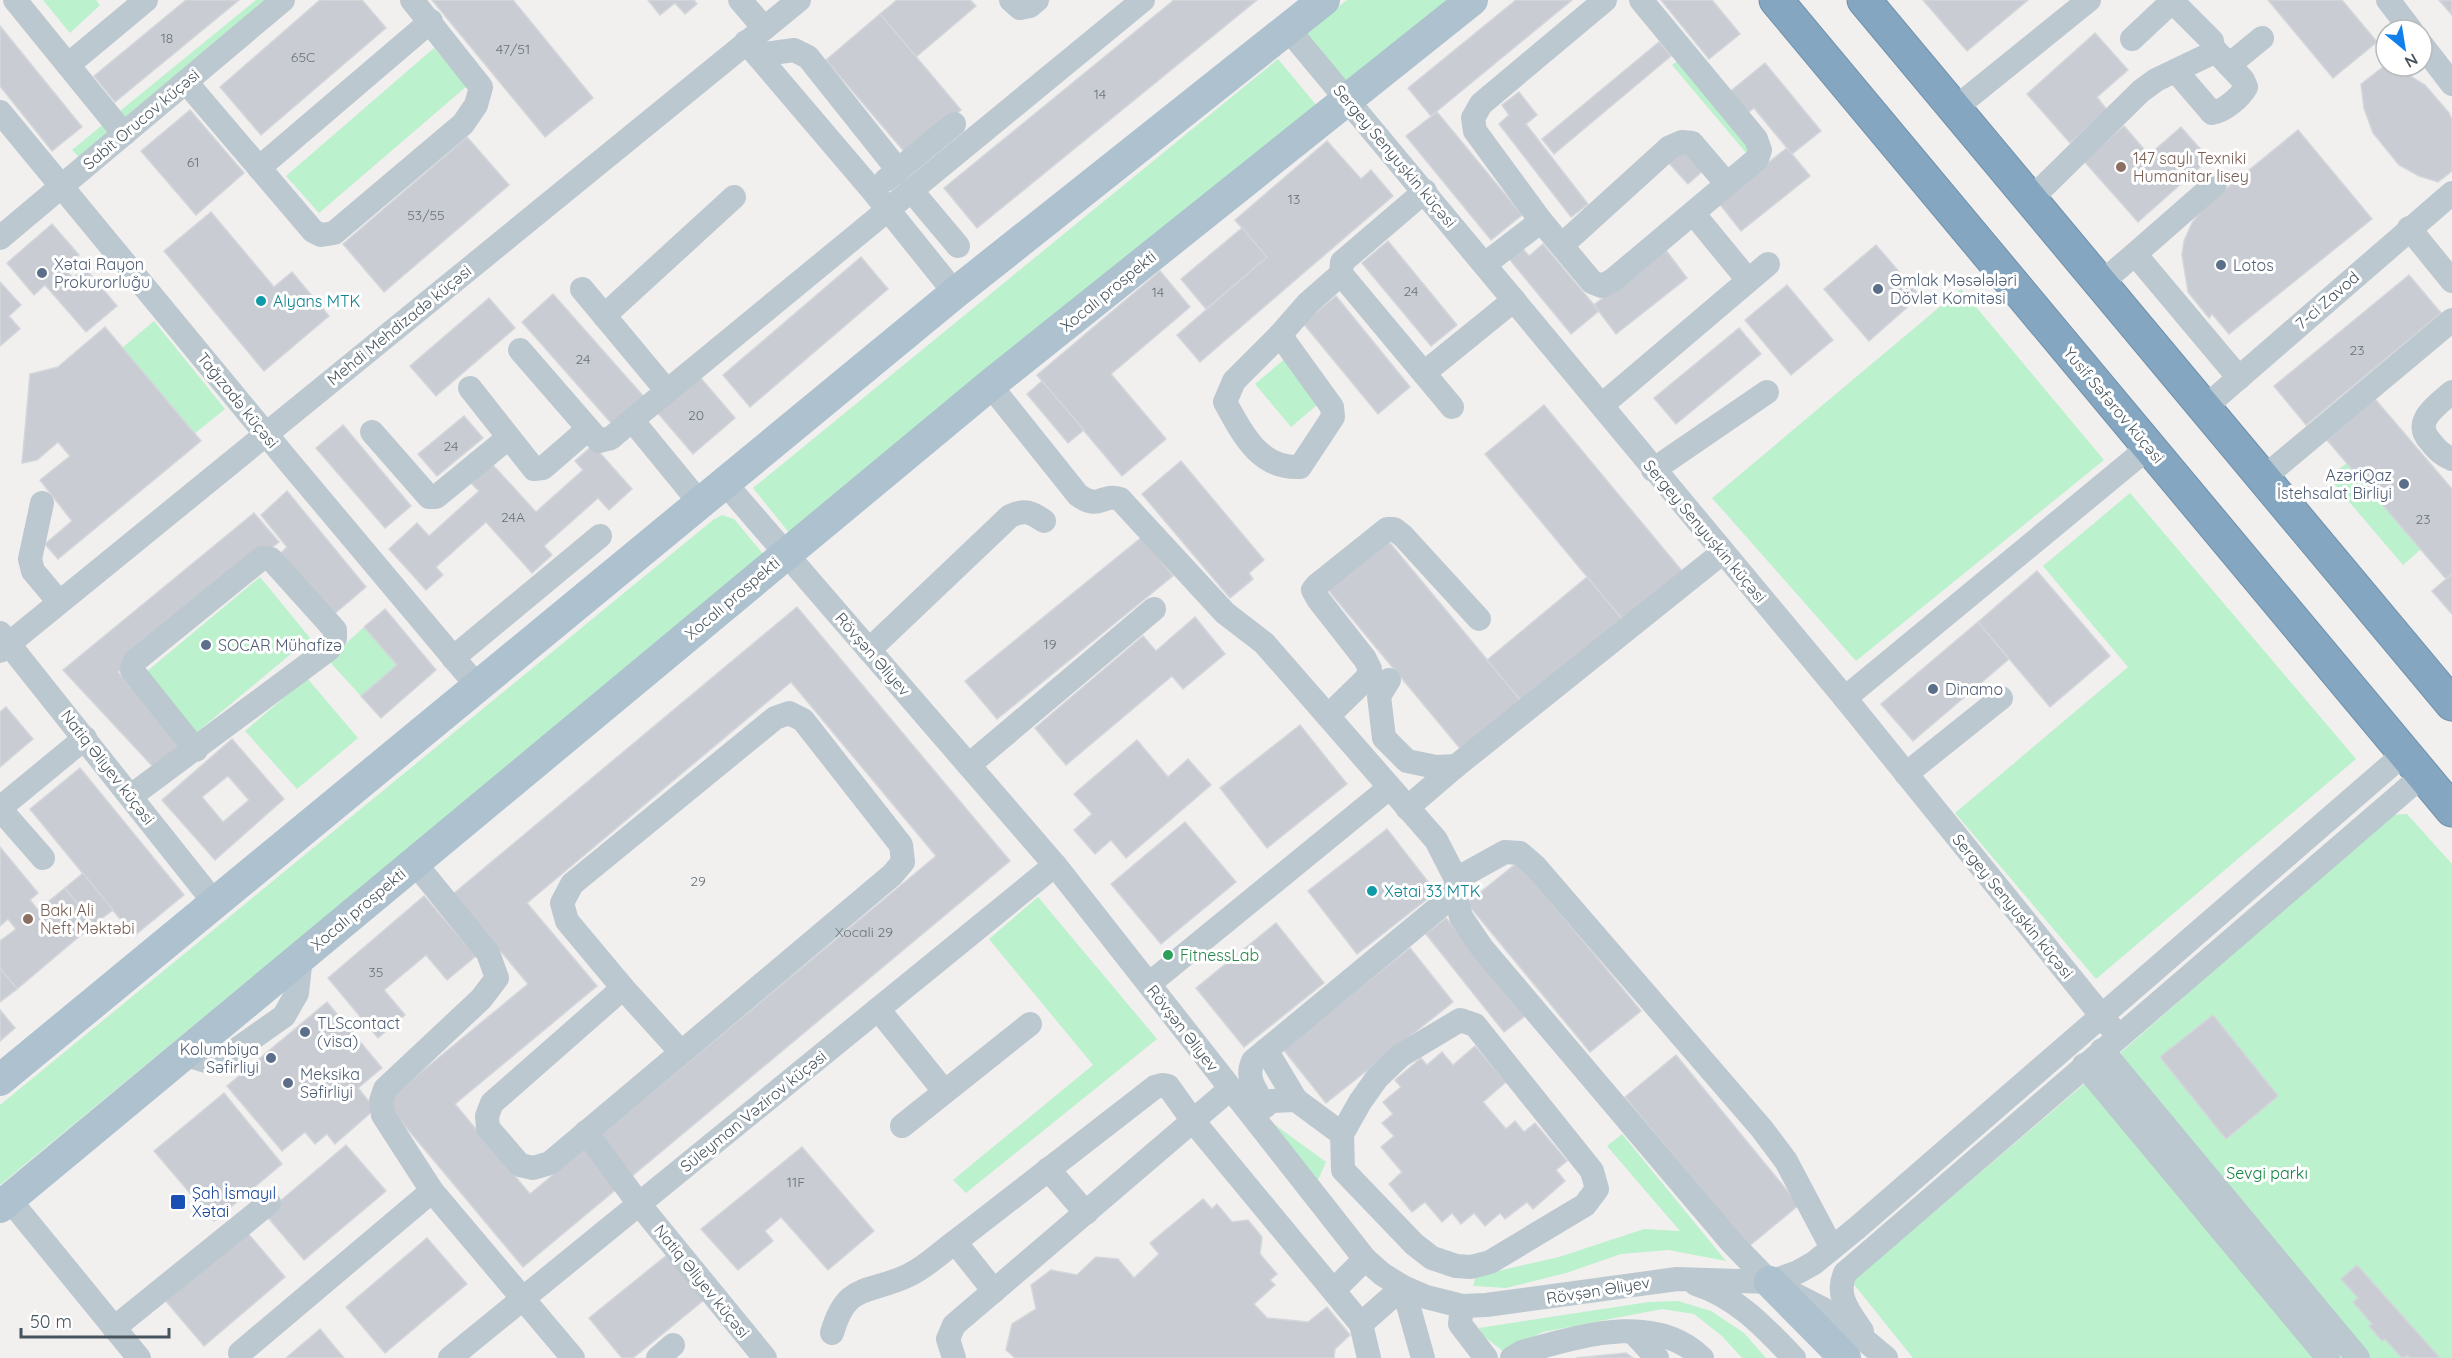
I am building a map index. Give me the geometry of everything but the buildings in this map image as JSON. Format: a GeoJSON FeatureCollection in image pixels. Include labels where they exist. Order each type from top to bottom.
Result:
{"type":"FeatureCollection","features":[{"type":"Feature","properties":{"kind":"highway","name":"Yusif Səfərov küçəsi"},"geometry":{"type":"LineString","coordinates":[[1776,0],[2452,810]]}},
{"type":"Feature","properties":{"kind":"highway"},"geometry":{"type":"LineString","coordinates":[[1864,0],[2452,704]]}},
{"type":"Feature","properties":{"kind":"main road"},"geometry":{"type":"LineString","coordinates":[[0,1080],[955,293],[1324,0]]}},
{"type":"Feature","properties":{"kind":"main road","name":"Xocalı prospekti"},"geometry":{"type":"LineString","coordinates":[[4,1203],[990,385],[1472,0]]}},
{"type":"Feature","properties":{"kind":"main road"},"geometry":{"type":"LineString","coordinates":[[1770,1282],[1867,1353]]}},
{"type":"Feature","properties":{"kind":"street"},"geometry":{"type":"LineString","coordinates":[[15,0],[124,134]]}},
{"type":"Feature","properties":{"kind":"street"},"geometry":{"type":"LineString","coordinates":[[68,65],[146,0]]}},
{"type":"Feature","properties":{"kind":"street","name":"Sabit Orucov küçəsi"},"geometry":{"type":"LineString","coordinates":[[0,238],[283,0]]}},
{"type":"Feature","properties":{"kind":"street"},"geometry":{"type":"LineString","coordinates":[[186,82],[313,231],[321,235],[334,233],[463,124],[476,105],[481,87],[412,0]]}},
{"type":"Feature","properties":{"kind":"street"},"geometry":{"type":"LineString","coordinates":[[740,0],[755,42],[955,293]]}},
{"type":"Feature","properties":{"kind":"street","name":"Mehdi Mehdizadə küçəsi"},"geometry":{"type":"LineString","coordinates":[[3,642],[59,602],[735,54],[755,42],[799,0]]}},
{"type":"Feature","properties":{"kind":"street"},"geometry":{"type":"LineString","coordinates":[[1011,0],[1020,8],[1030,6],[1037,0]]}},
{"type":"Feature","properties":{"kind":"street"},"geometry":{"type":"LineString","coordinates":[[880,200],[910,190],[1143,0]]}},
{"type":"Feature","properties":{"kind":"street"},"geometry":{"type":"LineString","coordinates":[[1605,0],[1481,104],[1473,118],[1475,131],[1541,221],[1592,282],[1602,286],[1613,280],[1757,159],[1760,150],[1756,140],[1641,0]]}},
{"type":"Feature","properties":{"kind":"street"},"geometry":{"type":"LineString","coordinates":[[1954,109],[2089,0]]}},
{"type":"Feature","properties":{"kind":"street"},"geometry":{"type":"LineString","coordinates":[[2388,0],[2402,18]]}},
{"type":"Feature","properties":{"kind":"street"},"geometry":{"type":"LineString","coordinates":[[2132,39],[2165,8],[2176,5],[2212,41],[2246,87],[2242,94],[2217,112],[2212,113],[2176,71]]}},
{"type":"Feature","properties":{"kind":"street"},"geometry":{"type":"LineString","coordinates":[[259,168],[430,21]]}},
{"type":"Feature","properties":{"kind":"street","name":"Sergey Senyuşkin küçəsi"},"geometry":{"type":"LineString","coordinates":[[1288,29],[1845,698],[2102,1015],[2101,1050]]}},
{"type":"Feature","properties":{"kind":"street"},"geometry":{"type":"LineString","coordinates":[[2030,200],[2141,91],[2208,55],[2221,56],[2262,38]]}},
{"type":"Feature","properties":{"kind":"street"},"geometry":{"type":"LineString","coordinates":[[755,42],[794,51],[808,57],[898,170]]}},
{"type":"Feature","properties":{"kind":"street"},"geometry":{"type":"LineString","coordinates":[[2434,61],[2452,84]]}},
{"type":"Feature","properties":{"kind":"street","name":"Tağızadə küçəsi"},"geometry":{"type":"LineString","coordinates":[[0,112],[478,687]]}},
{"type":"Feature","properties":{"kind":"street"},"geometry":{"type":"LineString","coordinates":[[520,350],[599,441],[605,441],[667,391],[880,200],[898,170],[954,124]]}},
{"type":"Feature","properties":{"kind":"street"},"geometry":{"type":"LineString","coordinates":[[1562,245],[1670,147],[1682,142],[1692,143],[1727,184]]}},
{"type":"Feature","properties":{"kind":"street"},"geometry":{"type":"LineString","coordinates":[[2100,284],[2215,184]]}},
{"type":"Feature","properties":{"kind":"street"},"geometry":{"type":"LineString","coordinates":[[910,190],[958,246]]}},
{"type":"Feature","properties":{"kind":"street"},"geometry":{"type":"LineString","coordinates":[[1280,335],[1332,407],[1333,417],[1300,467],[1283,468],[1267,459],[1245,437],[1224,402],[1234,381],[1308,303],[1341,274],[1342,262],[1425,191]]}},
{"type":"Feature","properties":{"kind":"street","name":"7-ci Zavod"},"geometry":{"type":"LineString","coordinates":[[2204,408],[2452,193]]}},
{"type":"Feature","properties":{"kind":"street"},"geometry":{"type":"LineString","coordinates":[[604,316],[734,197]]}},
{"type":"Feature","properties":{"kind":"street"},"geometry":{"type":"LineString","coordinates":[[902,228],[928,210]]}},
{"type":"Feature","properties":{"kind":"street"},"geometry":{"type":"LineString","coordinates":[[1693,213],[1748,280]]}},
{"type":"Feature","properties":{"kind":"street"},"geometry":{"type":"LineString","coordinates":[[1485,264],[1541,221]]}},
{"type":"Feature","properties":{"kind":"street"},"geometry":{"type":"LineString","coordinates":[[2409,228],[2452,281]]}},
{"type":"Feature","properties":{"kind":"street"},"geometry":{"type":"LineString","coordinates":[[2135,254],[2239,378]]}},
{"type":"Feature","properties":{"kind":"street"},"geometry":{"type":"LineString","coordinates":[[1602,405],[1768,264]]}},
{"type":"Feature","properties":{"kind":"street"},"geometry":{"type":"LineString","coordinates":[[1341,274],[1452,408]]}},
{"type":"Feature","properties":{"kind":"street"},"geometry":{"type":"LineString","coordinates":[[582,290],[667,391]]}},
{"type":"Feature","properties":{"kind":"street"},"geometry":{"type":"LineString","coordinates":[[1424,373],[1514,300]]}},
{"type":"Feature","properties":{"kind":"street"},"geometry":{"type":"LineString","coordinates":[[2262,478],[2452,320]]}},
{"type":"Feature","properties":{"kind":"street"},"geometry":{"type":"LineString","coordinates":[[990,385],[1078,495],[1088,502],[1095,503],[1113,497],[1120,499],[1225,613],[1264,643],[1436,840],[1456,886],[1461,917],[1482,948],[1732,1243],[1770,1282],[1798,1272],[1832,1248],[2102,1015],[2414,764]]}},
{"type":"Feature","properties":{"kind":"street"},"geometry":{"type":"LineString","coordinates":[[470,388],[534,469],[543,468],[588,429]]}},
{"type":"Feature","properties":{"kind":"street"},"geometry":{"type":"LineString","coordinates":[[1653,470],[1767,392]]}},
{"type":"Feature","properties":{"kind":"street"},"geometry":{"type":"LineString","coordinates":[[2452,392],[2428,413],[2423,423],[2425,435],[2442,456],[2452,459]]}},
{"type":"Feature","properties":{"kind":"street"},"geometry":{"type":"LineString","coordinates":[[632,420],[700,502]]}},
{"type":"Feature","properties":{"kind":"street"},"geometry":{"type":"LineString","coordinates":[[372,432],[429,497],[436,497],[508,438]]}},
{"type":"Feature","properties":{"kind":"street"},"geometry":{"type":"LineString","coordinates":[[1845,698],[2149,447]]}},
{"type":"Feature","properties":{"kind":"street","name":"Rövşən Əliyev"},"geometry":{"type":"LineString","coordinates":[[724,482],[1055,865],[1230,1089],[1259,1111],[1314,1193],[1365,1259],[1382,1274],[1403,1287],[1442,1302],[1462,1306],[1518,1302],[1677,1279],[1770,1282]]}},
{"type":"Feature","properties":{"kind":"street"},"geometry":{"type":"LineString","coordinates":[[42,503],[30,559],[33,571],[59,602]]}},
{"type":"Feature","properties":{"kind":"street"},"geometry":{"type":"LineString","coordinates":[[869,650],[1010,516],[1020,511],[1030,512],[1044,521]]}},
{"type":"Feature","properties":{"kind":"street"},"geometry":{"type":"LineString","coordinates":[[1328,716],[1367,678],[1370,669],[1313,590],[1387,529],[1394,529],[1403,536],[1479,619]]}},
{"type":"Feature","properties":{"kind":"street"},"geometry":{"type":"LineString","coordinates":[[453,658],[600,536]]}},
{"type":"Feature","properties":{"kind":"street"},"geometry":{"type":"LineString","coordinates":[[1407,808],[1456,766],[1722,553]]}},
{"type":"Feature","properties":{"kind":"street"},"geometry":{"type":"LineString","coordinates":[[131,796],[154,777],[196,750],[329,650],[335,638],[335,630],[271,559],[262,558],[135,661],[132,670],[196,750]]}},
{"type":"Feature","properties":{"kind":"street"},"geometry":{"type":"LineString","coordinates":[[969,765],[1154,609]]}},
{"type":"Feature","properties":{"kind":"street","name":"Natiq Əliyev küçəsi"},"geometry":{"type":"LineString","coordinates":[[3,642],[84,738],[214,902]]}},
{"type":"Feature","properties":{"kind":"street"},"geometry":{"type":"LineString","coordinates":[[1389,680],[1379,696],[1384,738],[1407,761],[1436,767],[1456,766]]}},
{"type":"Feature","properties":{"kind":"street"},"geometry":{"type":"LineString","coordinates":[[1906,774],[2001,698]]}},
{"type":"Feature","properties":{"kind":"street"},"geometry":{"type":"LineString","coordinates":[[622,988],[492,1103],[487,1116],[488,1128],[520,1165],[533,1168],[550,1163],[680,1051],[892,875],[903,862],[901,844],[803,720],[789,713],[775,718],[572,885],[562,903],[567,921],[622,988],[680,1051]]}},
{"type":"Feature","properties":{"kind":"street"},"geometry":{"type":"LineString","coordinates":[[42,858],[0,808],[84,738]]}},
{"type":"Feature","properties":{"kind":"street"},"geometry":{"type":"LineString","coordinates":[[1867,1353],[1841,1297],[1841,1283],[1845,1273],[2101,1050],[2414,764]]}},
{"type":"Feature","properties":{"kind":"street"},"geometry":{"type":"LineString","coordinates":[[1149,984],[1389,788]]}},
{"type":"Feature","properties":{"kind":"street"},"geometry":{"type":"LineString","coordinates":[[1296,1100],[1271,1101],[1259,1111],[1249,1070],[1253,1061],[1456,886],[1505,852],[1520,853],[1535,866],[1762,1129],[1786,1161],[1832,1248]]}},
{"type":"Feature","properties":{"kind":"street"},"geometry":{"type":"LineString","coordinates":[[414,862],[489,953],[497,978],[481,999],[385,1089],[381,1101],[383,1116],[432,1191],[573,1358]]}},
{"type":"Feature","properties":{"kind":"street","name":"Süleyman Vəzirov küçəsi"},"geometry":{"type":"LineString","coordinates":[[450,1358],[1055,865]]}},
{"type":"Feature","properties":{"kind":"street"},"geometry":{"type":"LineString","coordinates":[[878,1009],[944,1091]]}},
{"type":"Feature","properties":{"kind":"street"},"geometry":{"type":"LineString","coordinates":[[1460,1020],[1475,1025],[1592,1171],[1597,1189],[1585,1205],[1490,1262],[1471,1267],[1456,1266],[1432,1258],[1414,1244],[1343,1170],[1342,1134],[1377,1078],[1400,1056],[1460,1020]]}},
{"type":"Feature","properties":{"kind":"street"},"geometry":{"type":"LineString","coordinates":[[902,1126],[1030,1024]]}},
{"type":"Feature","properties":{"kind":"street"},"geometry":{"type":"LineString","coordinates":[[1266,1050],[1296,1100],[1342,1134]]}},
{"type":"Feature","properties":{"kind":"street"},"geometry":{"type":"LineString","coordinates":[[2101,1050],[2328,1358]]}},
{"type":"Feature","properties":{"kind":"street"},"geometry":{"type":"LineString","coordinates":[[2101,1050],[2358,1358]]}},
{"type":"Feature","properties":{"kind":"street"},"geometry":{"type":"LineString","coordinates":[[832,1333],[837,1313],[848,1299],[909,1275],[1155,1087],[1163,1084],[1168,1086],[1193,1121],[1361,1324],[1369,1358]]}},
{"type":"Feature","properties":{"kind":"street"},"geometry":{"type":"LineString","coordinates":[[954,1358],[948,1339],[954,1325],[1230,1089]]}},
{"type":"Feature","properties":{"kind":"street","name":"Natiq Əliyev küçəsi"},"geometry":{"type":"LineString","coordinates":[[586,1132],[639,1204],[765,1358]]}},
{"type":"Feature","properties":{"kind":"street"},"geometry":{"type":"LineString","coordinates":[[1048,1169],[1086,1213]]}},
{"type":"Feature","properties":{"kind":"street"},"geometry":{"type":"LineString","coordinates":[[1314,1193],[1343,1170]]}},
{"type":"Feature","properties":{"kind":"street"},"geometry":{"type":"LineString","coordinates":[[240,1353],[432,1191]]}},
{"type":"Feature","properties":{"kind":"street"},"geometry":{"type":"LineString","coordinates":[[4,1203],[139,1358]]}},
{"type":"Feature","properties":{"kind":"street"},"geometry":{"type":"LineString","coordinates":[[114,1328],[269,1203]]}},
{"type":"Feature","properties":{"kind":"street"},"geometry":{"type":"LineString","coordinates":[[955,1242],[994,1291]]}},
{"type":"Feature","properties":{"kind":"street"},"geometry":{"type":"LineString","coordinates":[[1716,1279],[1734,1275],[1741,1265],[1740,1256],[1732,1243]]}},
{"type":"Feature","properties":{"kind":"street"},"geometry":{"type":"LineString","coordinates":[[1334,1290],[1365,1259]]}},
{"type":"Feature","properties":{"kind":"street"},"geometry":{"type":"LineString","coordinates":[[1677,1279],[1726,1296],[1760,1323],[1794,1358]]}},
{"type":"Feature","properties":{"kind":"street"},"geometry":{"type":"LineString","coordinates":[[1361,1324],[1403,1287],[1424,1358]]}},
{"type":"Feature","properties":{"kind":"street"},"geometry":{"type":"LineString","coordinates":[[1462,1306],[1460,1324],[1486,1358]]}},
{"type":"Feature","properties":{"kind":"street"},"geometry":{"type":"LineString","coordinates":[[1512,1358],[1522,1352],[1590,1334],[1633,1332],[1668,1336],[1694,1350],[1702,1358]]}},
{"type":"Feature","properties":{"kind":"street"},"geometry":{"type":"LineString","coordinates":[[1633,1332],[1657,1358]]}},
{"type":"Feature","properties":{"kind":"green space"},"geometry":{"type":"Polygon","coordinates":[[[43,0],[96,0],[100,5],[70,33],[43,0]]]}},
{"type":"Feature","properties":{"kind":"green space"},"geometry":{"type":"Polygon","coordinates":[[[256,0],[277,0],[129,124],[120,111],[256,0]]]}},
{"type":"Feature","properties":{"kind":"green space"},"geometry":{"type":"Polygon","coordinates":[[[1347,0],[1449,0],[1345,83],[1305,34],[1347,0]]]}},
{"type":"Feature","properties":{"kind":"green space"},"geometry":{"type":"Polygon","coordinates":[[[434,48],[467,86],[319,213],[286,176],[434,48]]]}},
{"type":"Feature","properties":{"kind":"green space"},"geometry":{"type":"Polygon","coordinates":[[[1682,58],[1753,143],[1748,155],[1672,65],[1682,58]]]}},
{"type":"Feature","properties":{"kind":"green space"},"geometry":{"type":"Polygon","coordinates":[[[1278,59],[1317,106],[791,535],[753,488],[1278,59]]]}},
{"type":"Feature","properties":{"kind":"green space"},"geometry":{"type":"Polygon","coordinates":[[[106,122],[116,134],[84,162],[72,150],[106,122]]]}},
{"type":"Feature","properties":{"kind":"green space"},"geometry":{"type":"Polygon","coordinates":[[[1961,289],[2104,460],[1856,661],[1712,498],[1961,289]]]}},
{"type":"Feature","properties":{"kind":"green space"},"geometry":{"type":"Polygon","coordinates":[[[154,321],[225,409],[194,434],[122,348],[154,321]]]}},
{"type":"Feature","properties":{"kind":"green space"},"geometry":{"type":"Polygon","coordinates":[[[1287,357],[1323,400],[1291,427],[1255,384],[1287,357]]]}},
{"type":"Feature","properties":{"kind":"green space"},"geometry":{"type":"Polygon","coordinates":[[[2347,463],[2421,549],[2403,565],[2328,477],[2347,463]]]}},
{"type":"Feature","properties":{"kind":"green space"},"geometry":{"type":"Polygon","coordinates":[[[2130,493],[2356,759],[2096,979],[1955,813],[2128,667],[2043,566],[2130,493]]]}},
{"type":"Feature","properties":{"kind":"green space"},"geometry":{"type":"Polygon","coordinates":[[[722,515],[734,519],[764,555],[0,1185],[0,1105],[713,520],[722,515]]]}},
{"type":"Feature","properties":{"kind":"green space"},"geometry":{"type":"Polygon","coordinates":[[[260,577],[310,638],[196,733],[146,672],[260,577]]]}},
{"type":"Feature","properties":{"kind":"green space"},"geometry":{"type":"Polygon","coordinates":[[[364,627],[397,665],[361,696],[328,660],[364,627]]]}},
{"type":"Feature","properties":{"kind":"green space"},"geometry":{"type":"Polygon","coordinates":[[[307,678],[358,738],[297,789],[245,731],[307,678]]]}},
{"type":"Feature","properties":{"kind":"green space","name":"Sevgi parkı"},"geometry":{"type":"Polygon","coordinates":[[[2407,814],[2452,864],[2452,1358],[1913,1358],[1852,1282],[2111,1061],[2391,815],[2407,814]]]}},
{"type":"Feature","properties":{"kind":"green space"},"geometry":{"type":"Polygon","coordinates":[[[1038,897],[1157,1039],[966,1193],[953,1180],[1093,1065],[989,939],[1038,897]]]}},
{"type":"Feature","properties":{"kind":"green space"},"geometry":{"type":"Polygon","coordinates":[[[1271,1122],[1326,1162],[1318,1180],[1271,1122]]]}},
{"type":"Feature","properties":{"kind":"green space"},"geometry":{"type":"Polygon","coordinates":[[[1622,1134],[1726,1261],[1669,1250],[1621,1254],[1566,1273],[1506,1288],[1473,1286],[1476,1276],[1559,1257],[1644,1229],[1680,1231],[1607,1146],[1622,1134]]]}},
{"type":"Feature","properties":{"kind":"green space"},"geometry":{"type":"Polygon","coordinates":[[[1678,1301],[1711,1311],[1744,1333],[1766,1358],[1742,1358],[1722,1336],[1694,1314],[1662,1309],[1543,1332],[1503,1351],[1482,1335],[1479,1328],[1649,1302],[1678,1301]]]}},
{"type":"Feature","properties":{"kind":"place","name":"147 saylı Texniki Humanitar lisey"},"geometry":{"type":"Point","coordinates":[2121,167]}},
{"type":"Feature","properties":{"kind":"place","name":"Lotos"},"geometry":{"type":"Point","coordinates":[2221,265]}},
{"type":"Feature","properties":{"kind":"place","name":"Xətai Rayon Prokurorluğu"},"geometry":{"type":"Point","coordinates":[42,273]}},
{"type":"Feature","properties":{"kind":"place","name":"Əmlak Məsələləri Dövlət Komitəsi"},"geometry":{"type":"Point","coordinates":[1878,289]}},
{"type":"Feature","properties":{"kind":"place","name":"Alyans MTK"},"geometry":{"type":"Point","coordinates":[261,301]}},
{"type":"Feature","properties":{"kind":"place","name":"AzəriQaz İstehsalat Birliyi"},"geometry":{"type":"Point","coordinates":[2404,484]}},
{"type":"Feature","properties":{"kind":"place","name":"SOCAR Mühafizə"},"geometry":{"type":"Point","coordinates":[206,645]}},
{"type":"Feature","properties":{"kind":"place","name":"Dinamo"},"geometry":{"type":"Point","coordinates":[1933,689]}},
{"type":"Feature","properties":{"kind":"place","name":"Xətai 33 MTK"},"geometry":{"type":"Point","coordinates":[1372,891]}},
{"type":"Feature","properties":{"kind":"place","name":"Bakı Ali Neft Məktəbi"},"geometry":{"type":"Point","coordinates":[28,919]}},
{"type":"Feature","properties":{"kind":"place","name":"FitnessLab"},"geometry":{"type":"Point","coordinates":[1168,955]}},
{"type":"Feature","properties":{"kind":"place","name":"TLScontact (visa)"},"geometry":{"type":"Point","coordinates":[305,1032]}},
{"type":"Feature","properties":{"kind":"place","name":"Kolumbiya Səfirliyi"},"geometry":{"type":"Point","coordinates":[271,1058]}},
{"type":"Feature","properties":{"kind":"place","name":"Meksika Səfirliyi"},"geometry":{"type":"Point","coordinates":[288,1083]}},
{"type":"Feature","properties":{"kind":"place","name":"Şah İsmayıl Xətai"},"geometry":{"type":"Point","coordinates":[178,1202]}}]}
